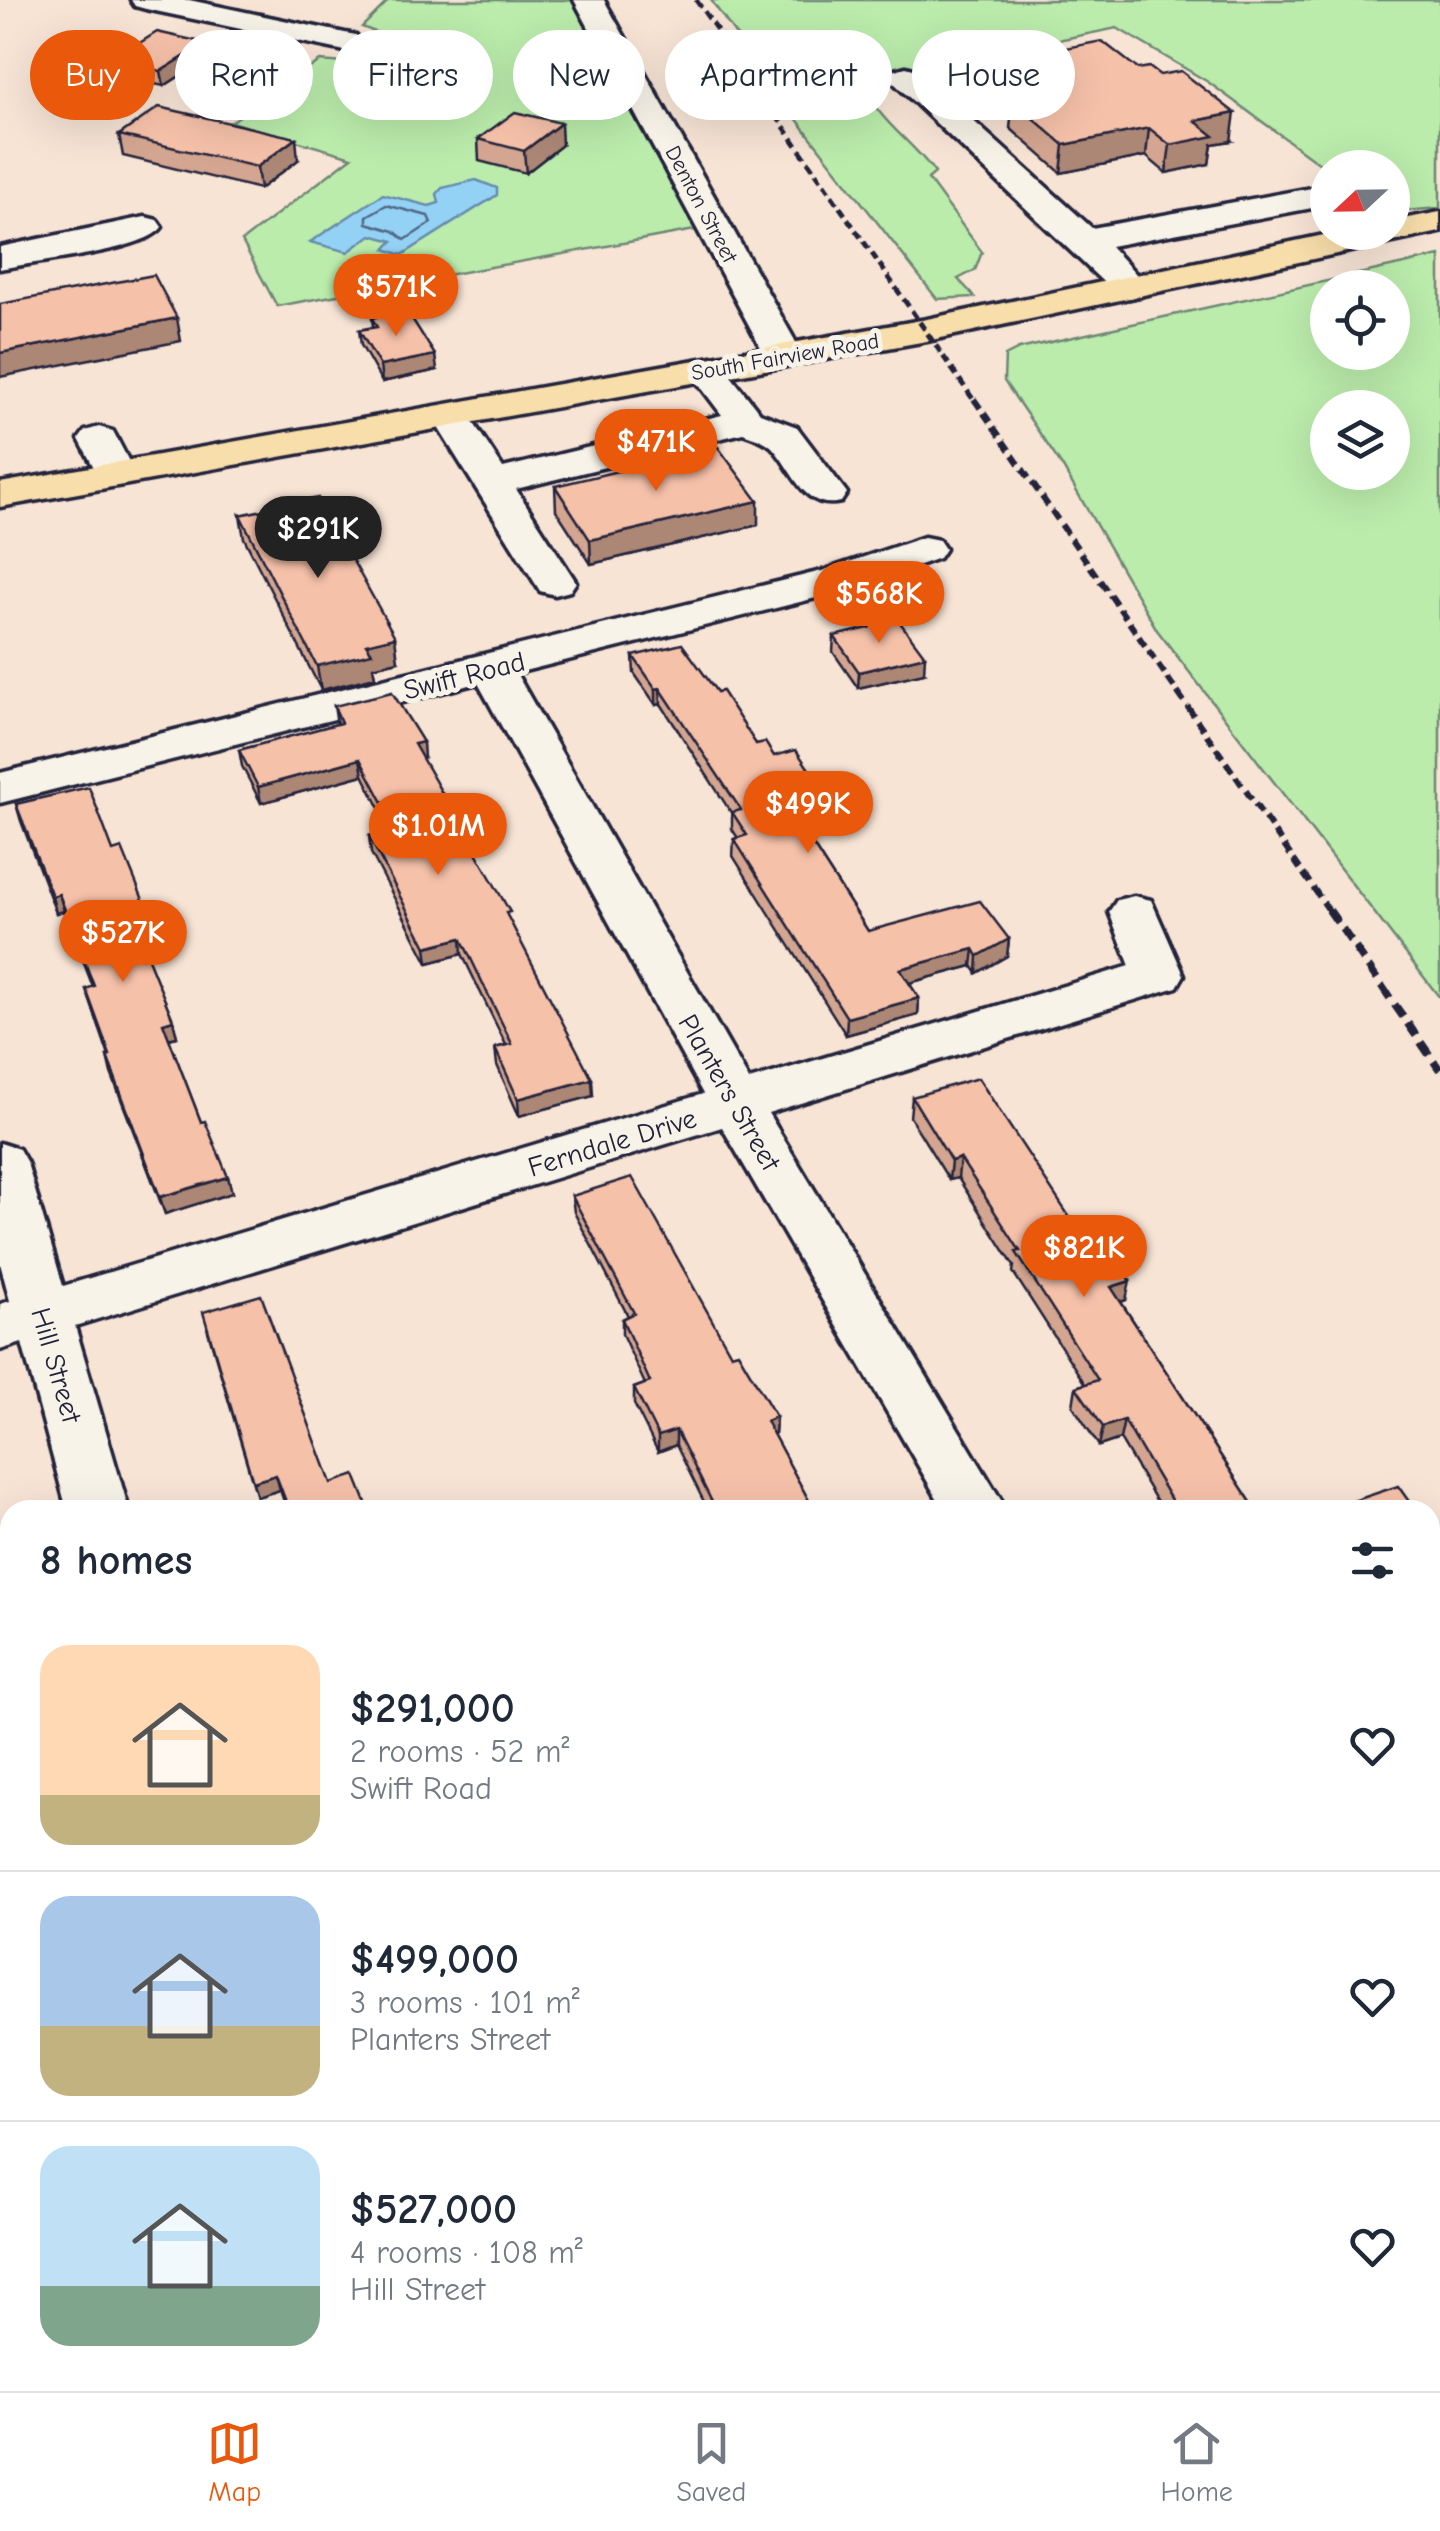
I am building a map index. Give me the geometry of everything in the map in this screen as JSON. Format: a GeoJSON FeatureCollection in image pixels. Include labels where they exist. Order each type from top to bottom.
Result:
{"type":"FeatureCollection","features":[{"type":"Feature","properties":{"kind":"main road","name":"South Fairview Road"},"geometry":{"type":"LineString","coordinates":[[1410,228],[1440,222]]}},
{"type":"Feature","properties":{"kind":"main road","name":"South Fairview Road"},"geometry":{"type":"LineString","coordinates":[[0,495],[107,456],[450,416],[784,356],[1310,249]]}},
{"type":"Feature","properties":{"kind":"street"},"geometry":{"type":"LineString","coordinates":[[146,0],[333,40]]}},
{"type":"Feature","properties":{"kind":"street","name":"Denton Street"},"geometry":{"type":"LineString","coordinates":[[589,0],[784,356]]}},
{"type":"Feature","properties":{"kind":"street"},"geometry":{"type":"LineString","coordinates":[[906,78],[1130,287]]}},
{"type":"Feature","properties":{"kind":"street"},"geometry":{"type":"LineString","coordinates":[[1084,240],[1310,198]]}},
{"type":"Feature","properties":{"kind":"street"},"geometry":{"type":"LineString","coordinates":[[0,258],[126,234],[144,226]]}},
{"type":"Feature","properties":{"kind":"street"},"geometry":{"type":"LineString","coordinates":[[707,370],[746,421],[783,435],[827,494]]}},
{"type":"Feature","properties":{"kind":"street"},"geometry":{"type":"LineString","coordinates":[[450,416],[556,582]]}},
{"type":"Feature","properties":{"kind":"street"},"geometry":{"type":"LineString","coordinates":[[500,494],[592,476],[746,421]]}},
{"type":"Feature","properties":{"kind":"street"},"geometry":{"type":"LineString","coordinates":[[500,494],[592,476]]}},
{"type":"Feature","properties":{"kind":"street","name":"Swift Road"},"geometry":{"type":"LineString","coordinates":[[0,788],[492,669],[837,580],[924,550]]}},
{"type":"Feature","properties":{"kind":"street","name":"Planters Street"},"geometry":{"type":"LineString","coordinates":[[492,669],[736,1105],[970,1500]]}},
{"type":"Feature","properties":{"kind":"street","name":"Ferndale Drive"},"geometry":{"type":"LineString","coordinates":[[21,1321],[1159,975],[1134,912]]}},
{"type":"Feature","properties":{"kind":"street","name":"Hill Street"},"geometry":{"type":"LineString","coordinates":[[0,1163],[21,1321],[94,1500]]}},
{"type":"Feature","properties":{"kind":"green space"},"geometry":{"type":"Polygon","coordinates":[[[389,0],[575,0],[591,30],[513,30],[513,120],[641,120],[700,229],[277,306],[242,241],[352,157],[231,122],[313,120],[313,66],[320,61],[333,62],[333,120],[493,120],[493,30],[362,27],[389,0]]]}},
{"type":"Feature","properties":{"kind":"green space"},"geometry":{"type":"Polygon","coordinates":[[[711,0],[1440,0],[1440,208],[1410,210],[1410,150],[1310,150],[1310,157],[1208,82],[1117,28],[1075,37],[1075,30],[912,30],[912,70],[892,74],[892,30],[732,30],[711,0]]]}},
{"type":"Feature","properties":{"kind":"green space"},"geometry":{"type":"Polygon","coordinates":[[[797,120],[886,120],[926,161],[935,173],[928,179],[982,252],[975,270],[958,279],[975,297],[937,299],[797,120]]]}},
{"type":"Feature","properties":{"kind":"green space"},"geometry":{"type":"Polygon","coordinates":[[[1440,256],[1440,998],[1157,630],[1062,466],[1004,381],[1005,356],[1019,349],[1310,285],[1310,370],[1410,370],[1410,270],[1377,270],[1440,256]]]}},
{"type":"Feature","properties":{"kind":"water"},"geometry":{"type":"Polygon","coordinates":[[[476,180],[497,188],[497,195],[402,255],[385,249],[393,241],[371,235],[348,252],[310,242],[383,194],[429,206],[439,203],[437,194],[442,188],[476,180]]]}},
{"type":"Feature","properties":{"kind":"building"},"geometry":{"type":"Polygon","coordinates":[[[155,33],[175,36],[175,62],[161,71],[155,70],[155,33]]]}},
{"type":"Feature","properties":{"kind":"building"},"geometry":{"type":"Polygon","coordinates":[[[1102,41],[1138,69],[1149,67],[1160,75],[1181,71],[1235,113],[1195,121],[1214,136],[1170,145],[1149,128],[1064,145],[1035,120],[1075,120],[1075,46],[1102,41]]]}},
{"type":"Feature","properties":{"kind":"building"},"geometry":{"type":"Polygon","coordinates":[[[155,110],[175,111],[175,120],[216,120],[296,138],[257,167],[119,135],[140,120],[155,120],[155,110]]]}},
{"type":"Feature","properties":{"kind":"building"},"geometry":{"type":"Polygon","coordinates":[[[513,113],[513,120],[561,123],[524,151],[478,139],[513,113]]]}},
{"type":"Feature","properties":{"kind":"building"},"geometry":{"type":"Polygon","coordinates":[[[154,275],[177,318],[0,353],[0,304],[154,275]]]}},
{"type":"Feature","properties":{"kind":"building"},"geometry":{"type":"Polygon","coordinates":[[[406,309],[435,355],[380,366],[359,330],[377,327],[372,318],[406,309]]]}},
{"type":"Feature","properties":{"kind":"building"},"geometry":{"type":"Polygon","coordinates":[[[718,447],[758,501],[590,540],[555,486],[718,447]]]}},
{"type":"Feature","properties":{"kind":"building"},"geometry":{"type":"Polygon","coordinates":[[[318,498],[395,637],[366,644],[372,653],[317,666],[240,515],[318,498]]]}},
{"type":"Feature","properties":{"kind":"building"},"geometry":{"type":"Polygon","coordinates":[[[899,621],[925,656],[859,672],[834,636],[899,621]]]}},
{"type":"Feature","properties":{"kind":"building"},"geometry":{"type":"Polygon","coordinates":[[[682,644],[717,692],[722,691],[756,744],[765,742],[774,756],[796,750],[821,787],[782,797],[868,931],[980,901],[1009,939],[978,956],[974,949],[900,969],[919,998],[847,1018],[734,839],[747,835],[732,812],[741,810],[660,688],[656,689],[633,656],[682,644]]]}},
{"type":"Feature","properties":{"kind":"building"},"geometry":{"type":"Polygon","coordinates":[[[392,692],[423,742],[414,744],[510,912],[506,913],[592,1079],[518,1099],[495,1048],[512,1044],[461,938],[426,947],[369,836],[397,829],[360,759],[258,787],[239,750],[341,723],[334,706],[392,692]]]}},
{"type":"Feature","properties":{"kind":"building"},"geometry":{"type":"Polygon","coordinates":[[[89,787],[113,851],[122,848],[154,927],[137,932],[173,1020],[163,1023],[201,1122],[205,1121],[228,1177],[160,1197],[86,989],[94,986],[59,894],[52,896],[16,804],[89,787]]]}},
{"type":"Feature","properties":{"kind":"building"},"geometry":{"type":"Polygon","coordinates":[[[978,1078],[1080,1233],[1095,1228],[1130,1281],[1111,1287],[1249,1500],[1171,1500],[1124,1420],[1103,1427],[1076,1387],[1098,1380],[960,1158],[951,1161],[912,1097],[978,1078]]]}},
{"type":"Feature","properties":{"kind":"building"},"geometry":{"type":"Polygon","coordinates":[[[632,1177],[731,1354],[738,1352],[776,1417],[766,1421],[809,1500],[711,1500],[676,1430],[658,1436],[634,1388],[650,1382],[622,1319],[634,1313],[572,1196],[632,1177]]]}},
{"type":"Feature","properties":{"kind":"building"},"geometry":{"type":"Polygon","coordinates":[[[261,1295],[331,1483],[355,1475],[365,1500],[285,1500],[276,1475],[253,1482],[203,1312],[261,1295]]]}},
{"type":"Feature","properties":{"kind":"building"},"geometry":{"type":"Polygon","coordinates":[[[1398,1486],[1408,1500],[1356,1500],[1398,1486]]]}},
{"type":"Feature","properties":{"kind":"railway"},"geometry":{"type":"LineString","coordinates":[[696,0],[975,402]]}},
{"type":"Feature","properties":{"kind":"railway"},"geometry":{"type":"LineString","coordinates":[[974,399],[1330,912]]}},
{"type":"Feature","properties":{"kind":"railway"},"geometry":{"type":"LineString","coordinates":[[1329,910],[1440,1070]]}}]}
